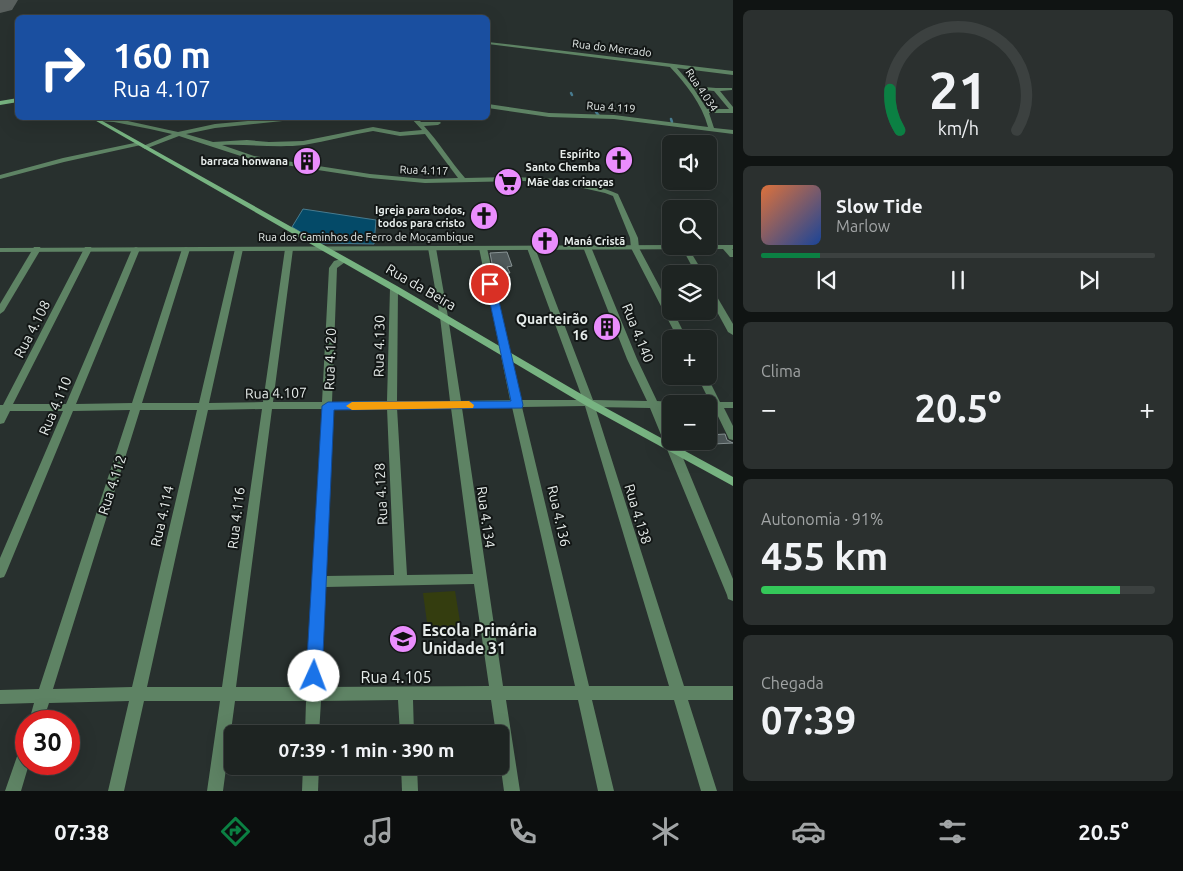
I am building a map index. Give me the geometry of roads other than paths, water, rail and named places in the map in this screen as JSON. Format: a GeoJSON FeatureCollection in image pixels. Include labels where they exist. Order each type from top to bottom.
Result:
{"type":"FeatureCollection","features":[{"type":"Feature","properties":{"kind":"main road"},"geometry":{"type":"LineString","coordinates":[[0,103],[15,100]]}},
{"type":"Feature","properties":{"kind":"main road","name":"Rua da Beira"},"geometry":{"type":"LineString","coordinates":[[99,120],[394,288],[505,355],[662,442]]}},
{"type":"Feature","properties":{"kind":"main road","name":"Rua da Beira"},"geometry":{"type":"LineString","coordinates":[[677,450],[733,482]]}},
{"type":"Feature","properties":{"kind":"street","name":"Rua do Mercado"},"geometry":{"type":"LineString","coordinates":[[490,43],[733,73]]}},
{"type":"Feature","properties":{"kind":"street","name":"Rua 4.034"},"geometry":{"type":"LineString","coordinates":[[672,66],[690,87],[705,111],[711,128]]}},
{"type":"Feature","properties":{"kind":"street"},"geometry":{"type":"LineString","coordinates":[[690,87],[716,90],[730,89]]}},
{"type":"Feature","properties":{"kind":"street"},"geometry":{"type":"LineString","coordinates":[[716,90],[733,111]]}},
{"type":"Feature","properties":{"kind":"street","name":"Rua 4.119"},"geometry":{"type":"LineString","coordinates":[[490,106],[550,115],[614,117],[733,132]]}},
{"type":"Feature","properties":{"kind":"street"},"geometry":{"type":"LineString","coordinates":[[705,111],[733,111]]}},
{"type":"Feature","properties":{"kind":"street","name":"Rua 4.117"},"geometry":{"type":"LineString","coordinates":[[112,120],[179,134],[253,158],[370,176],[425,181],[524,179],[574,184],[612,193],[616,195],[626,218],[634,238],[635,248]]}},
{"type":"Feature","properties":{"kind":"street"},"geometry":{"type":"LineString","coordinates":[[0,177],[63,160],[142,146],[179,134],[239,120],[281,120]]}},
{"type":"Feature","properties":{"kind":"street"},"geometry":{"type":"LineString","coordinates":[[416,120],[464,180]]}},
{"type":"Feature","properties":{"kind":"street"},"geometry":{"type":"LineString","coordinates":[[420,124],[438,123]]}},
{"type":"Feature","properties":{"kind":"street"},"geometry":{"type":"LineString","coordinates":[[212,145],[247,142],[269,144],[303,143],[372,130],[400,134],[426,132]]}},
{"type":"Feature","properties":{"kind":"street","name":"Rua dos Caminhos de Ferro de Moçambique"},"geometry":{"type":"LineString","coordinates":[[0,250],[662,247]]}},
{"type":"Feature","properties":{"kind":"street","name":"Rua dos Caminhos de Ferro de Moçambique"},"geometry":{"type":"LineString","coordinates":[[717,247],[730,247]]}},
{"type":"Feature","properties":{"kind":"street"},"geometry":{"type":"LineString","coordinates":[[730,247],[733,255]]}},
{"type":"Feature","properties":{"kind":"street","name":"Rua 4.134"},"geometry":{"type":"LineString","coordinates":[[432,248],[444,317],[455,405],[512,791]]}},
{"type":"Feature","properties":{"kind":"street","name":"Rua 4.136"},"geometry":{"type":"LineString","coordinates":[[483,248],[505,355],[606,791]]}},
{"type":"Feature","properties":{"kind":"street","name":"Rua 4.138"},"geometry":{"type":"LineString","coordinates":[[531,248],[589,403],[709,791]]}},
{"type":"Feature","properties":{"kind":"street","name":"Rua 4.140"},"geometry":{"type":"LineString","coordinates":[[587,248],[632,359],[662,423]]}},
{"type":"Feature","properties":{"kind":"street"},"geometry":{"type":"LineString","coordinates":[[635,248],[678,330]]}},
{"type":"Feature","properties":{"kind":"street"},"geometry":{"type":"LineString","coordinates":[[0,310],[37,249]]}},
{"type":"Feature","properties":{"kind":"street","name":"Rua 4.108"},"geometry":{"type":"LineString","coordinates":[[0,420],[3,408],[88,249]]}},
{"type":"Feature","properties":{"kind":"street","name":"Rua 4.110"},"geometry":{"type":"LineString","coordinates":[[0,573],[136,249]]}},
{"type":"Feature","properties":{"kind":"street","name":"Rua 4.112"},"geometry":{"type":"LineString","coordinates":[[40,710],[186,249]]}},
{"type":"Feature","properties":{"kind":"street","name":"Rua 4.114"},"geometry":{"type":"LineString","coordinates":[[116,791],[239,249]]}},
{"type":"Feature","properties":{"kind":"street","name":"Rua 4.116"},"geometry":{"type":"LineString","coordinates":[[215,791],[266,406],[289,249]]}},
{"type":"Feature","properties":{"kind":"street","name":"Rua 4.120"},"geometry":{"type":"LineString","coordinates":[[312,725],[333,268],[344,260]]}},
{"type":"Feature","properties":{"kind":"street","name":"Rua 4.130"},"geometry":{"type":"LineString","coordinates":[[392,405],[394,288]]}},
{"type":"Feature","properties":{"kind":"street"},"geometry":{"type":"LineString","coordinates":[[717,304],[733,332]]}},
{"type":"Feature","properties":{"kind":"street","name":"Rua 4.107"},"geometry":{"type":"LineString","coordinates":[[3,408],[589,403],[662,405]]}},
{"type":"Feature","properties":{"kind":"street"},"geometry":{"type":"LineString","coordinates":[[717,405],[733,404]]}},
{"type":"Feature","properties":{"kind":"street","name":"Rua 4.128"},"geometry":{"type":"LineString","coordinates":[[392,405],[401,580]]}},
{"type":"Feature","properties":{"kind":"street"},"geometry":{"type":"LineString","coordinates":[[717,411],[733,436]]}},
{"type":"Feature","properties":{"kind":"street","name":"Rua 4.140"},"geometry":{"type":"LineString","coordinates":[[674,450],[733,595]]}},
{"type":"Feature","properties":{"kind":"street"},"geometry":{"type":"LineString","coordinates":[[318,582],[480,579]]}},
{"type":"Feature","properties":{"kind":"street","name":"Rua 4.105"},"geometry":{"type":"LineString","coordinates":[[0,697],[137,694],[405,695],[733,692]]}},
{"type":"Feature","properties":{"kind":"street"},"geometry":{"type":"LineString","coordinates":[[405,695],[407,725]]}},
{"type":"Feature","properties":{"kind":"street"},"geometry":{"type":"LineString","coordinates":[[13,791],[18,775]]}},
{"type":"Feature","properties":{"kind":"street"},"geometry":{"type":"LineString","coordinates":[[310,791],[311,775]]}},
{"type":"Feature","properties":{"kind":"street"},"geometry":{"type":"LineString","coordinates":[[409,775],[410,791]]}},
{"type":"Feature","properties":{"kind":"water"},"geometry":{"type":"Polygon","coordinates":[[[303,209],[376,220],[374,244],[319,243],[292,227],[303,209]]]}},
{"type":"Feature","properties":{"kind":"waterway"},"geometry":{"type":"LineString","coordinates":[[596,112],[599,116]]}},
{"type":"Feature","properties":{"kind":"place","name":"Espírito Santo Chemba"},"geometry":{"type":"Point","coordinates":[619,160]}},
{"type":"Feature","properties":{"kind":"place","name":"barraca honwana"},"geometry":{"type":"Point","coordinates":[307,161]}},
{"type":"Feature","properties":{"kind":"place","name":"Mãe das crianças"},"geometry":{"type":"Point","coordinates":[508,182]}},
{"type":"Feature","properties":{"kind":"place","name":"Igreja para todos, todos para cristo"},"geometry":{"type":"Point","coordinates":[484,216]}},
{"type":"Feature","properties":{"kind":"place","name":"Maná Cristã"},"geometry":{"type":"Point","coordinates":[545,241]}},
{"type":"Feature","properties":{"kind":"place","name":"Quarteirão 16"},"geometry":{"type":"Point","coordinates":[607,327]}},
{"type":"Feature","properties":{"kind":"place","name":"Escola Primária Unidade 31"},"geometry":{"type":"Point","coordinates":[403,639]}}]}
